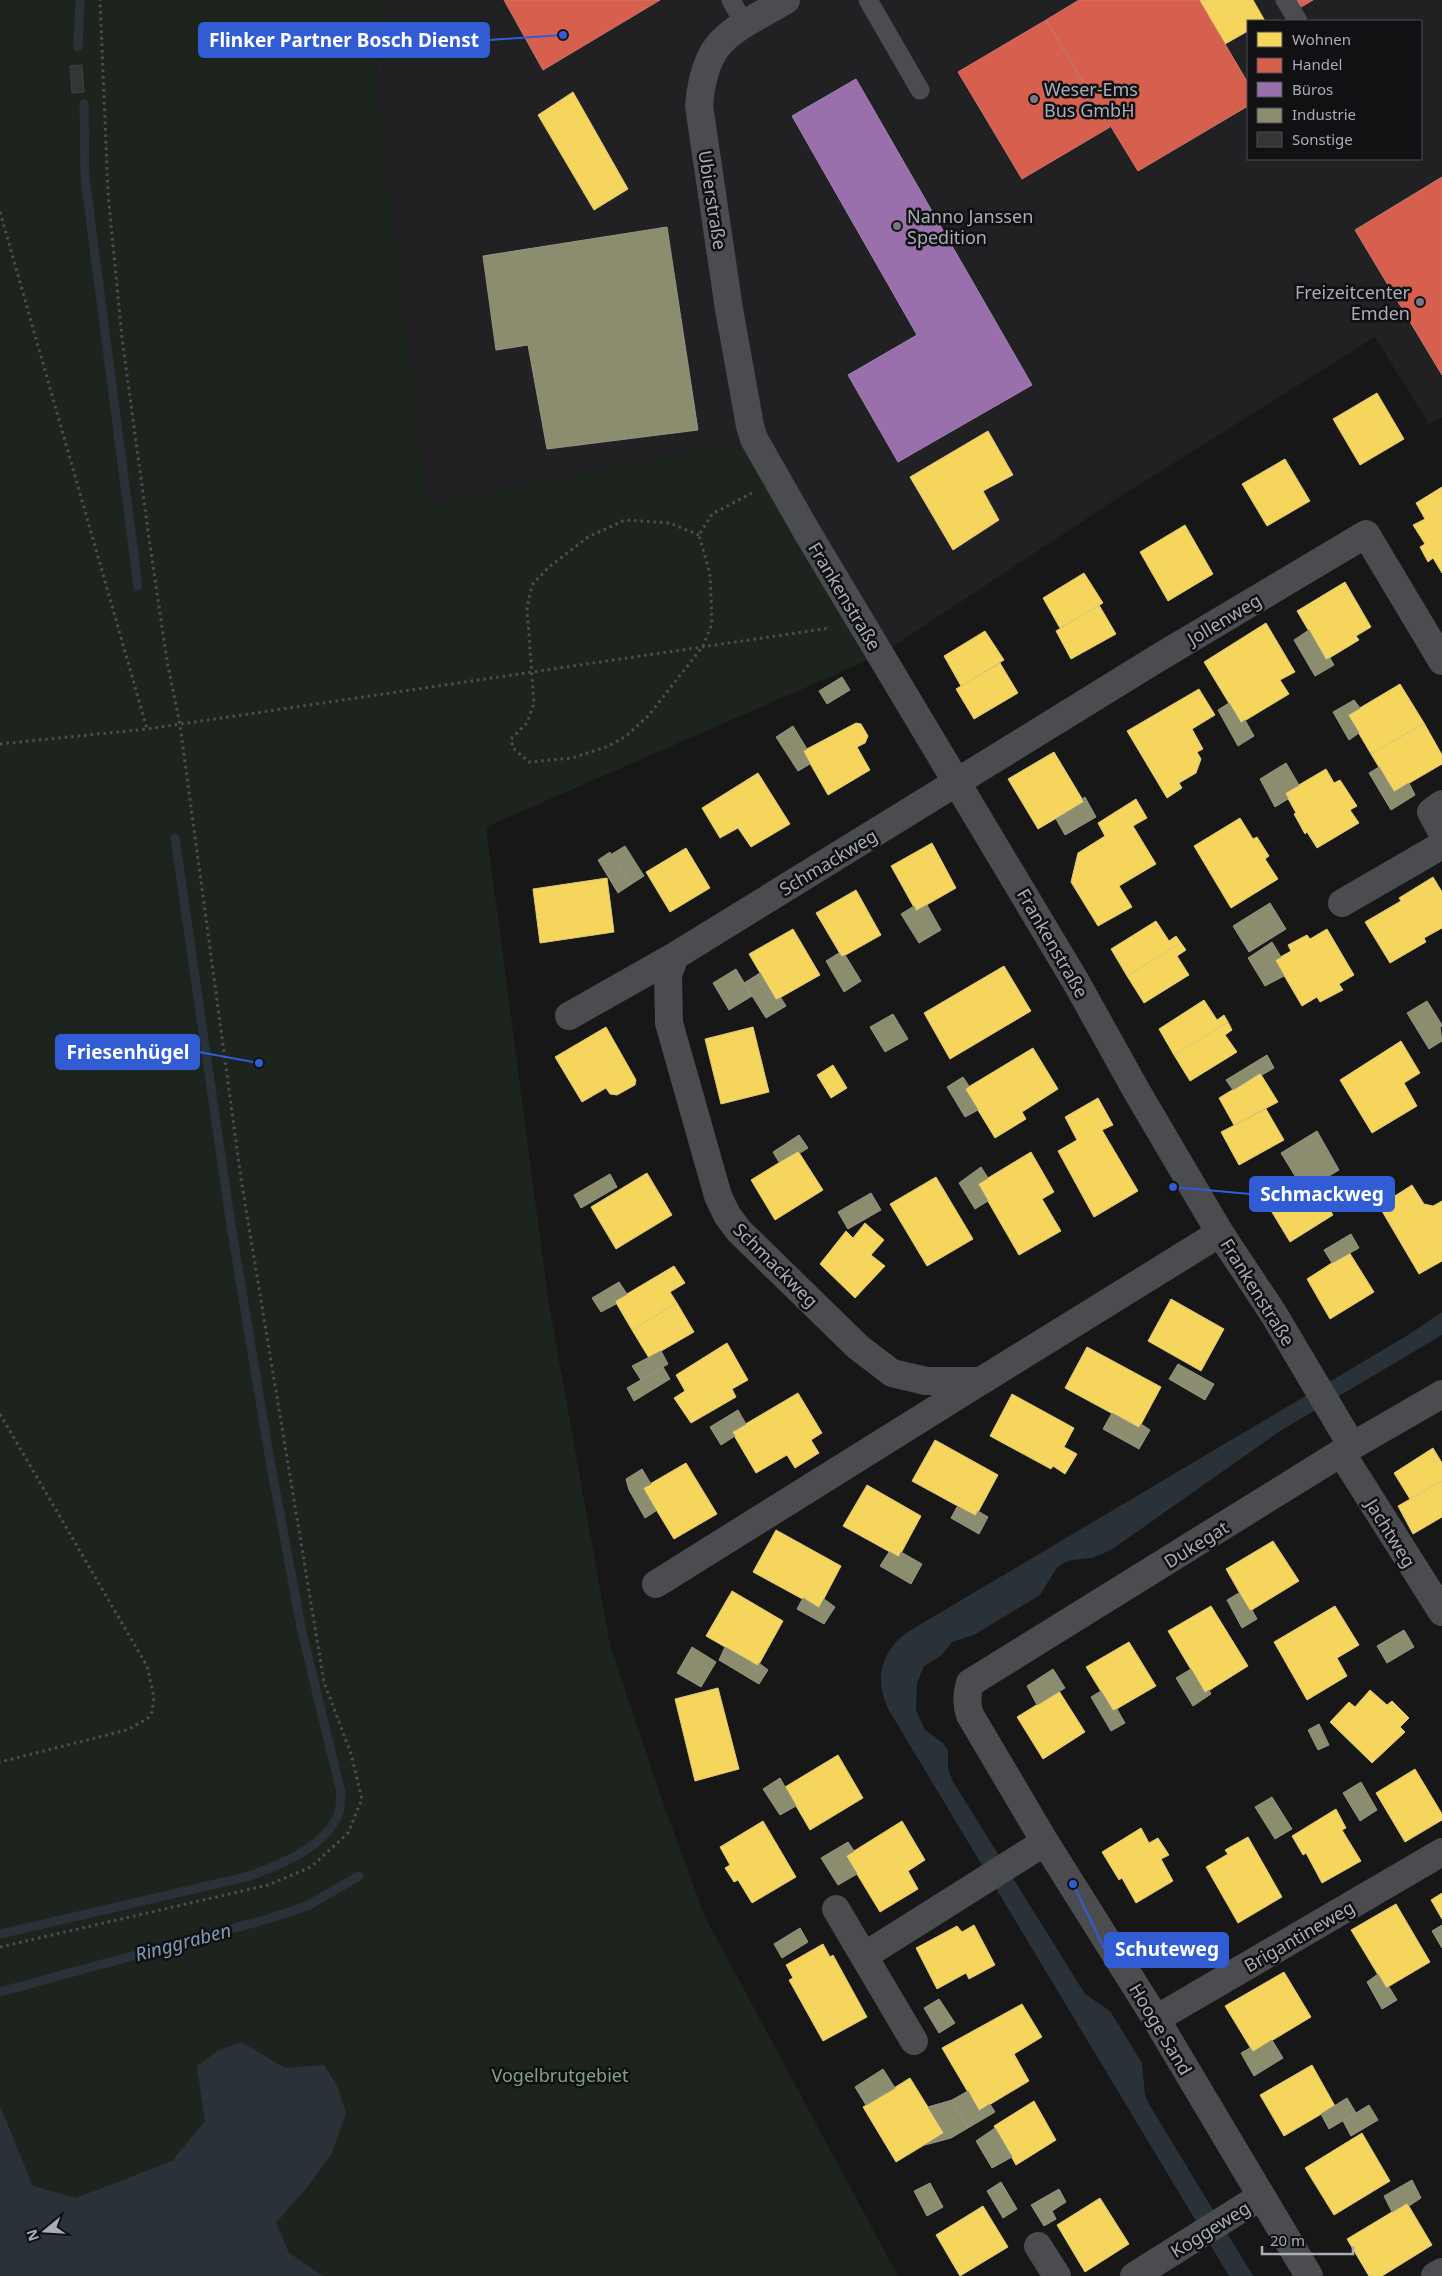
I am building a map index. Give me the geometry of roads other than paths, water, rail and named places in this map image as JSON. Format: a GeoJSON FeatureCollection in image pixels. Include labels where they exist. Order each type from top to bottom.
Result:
{"type":"FeatureCollection","features":[{"type":"Feature","properties":{"kind":"street","name":"Ubierstraße"},"geometry":{"type":"LineString","coordinates":[[754,439],[729,309],[698,106],[700,85],[706,64],[715,47],[724,37],[786,0]]}},
{"type":"Feature","properties":{"kind":"street","name":"Frankenstraße"},"geometry":{"type":"LineString","coordinates":[[754,439],[1076,982],[1136,1090],[1220,1233],[1273,1313],[1332,1412],[1347,1450]]}},
{"type":"Feature","properties":{"kind":"street","name":"Jollenweg"},"geometry":{"type":"LineString","coordinates":[[956,782],[1366,534],[1442,661]]}},
{"type":"Feature","properties":{"kind":"street","name":"Schmackweg"},"geometry":{"type":"LineString","coordinates":[[569,1016],[675,956],[896,821],[956,782]]}},
{"type":"Feature","properties":{"kind":"street"},"geometry":{"type":"LineString","coordinates":[[1442,804],[1431,812],[1442,832]]}},
{"type":"Feature","properties":{"kind":"street"},"geometry":{"type":"LineString","coordinates":[[1342,903],[1442,845]]}},
{"type":"Feature","properties":{"kind":"street","name":"Schmackweg"},"geometry":{"type":"LineString","coordinates":[[675,956],[668,975],[670,1023],[718,1196],[727,1215],[739,1230],[858,1347],[892,1373],[926,1381],[981,1381]]}},
{"type":"Feature","properties":{"kind":"street"},"geometry":{"type":"LineString","coordinates":[[656,1584],[1220,1233]]}},
{"type":"Feature","properties":{"kind":"street","name":"Dukegat"},"geometry":{"type":"LineString","coordinates":[[967,1705],[970,1683],[1347,1450],[1442,1394]]}},
{"type":"Feature","properties":{"kind":"street","name":"Jachtweg"},"geometry":{"type":"LineString","coordinates":[[1347,1450],[1442,1612]]}},
{"type":"Feature","properties":{"kind":"street","name":"Hooge Sand"},"geometry":{"type":"LineString","coordinates":[[967,1705],[970,1714],[1045,1842],[1156,2019],[1308,2276]]}},
{"type":"Feature","properties":{"kind":"street"},"geometry":{"type":"LineString","coordinates":[[864,1956],[1045,1842]]}},
{"type":"Feature","properties":{"kind":"street","name":"Brigantineweg"},"geometry":{"type":"LineString","coordinates":[[1156,2019],[1442,1852]]}},
{"type":"Feature","properties":{"kind":"street"},"geometry":{"type":"LineString","coordinates":[[836,1909],[914,2041]]}},
{"type":"Feature","properties":{"kind":"street","name":"Koggeweg"},"geometry":{"type":"LineString","coordinates":[[1134,2276],[1260,2197]]}},
{"type":"Feature","properties":{"kind":"street"},"geometry":{"type":"LineString","coordinates":[[1038,2246],[1057,2276]]}},
{"type":"Feature","properties":{"kind":"street"},"geometry":{"type":"LineString","coordinates":[[1435,2276],[1442,2272]]}},
{"type":"Feature","properties":{"kind":"lane"},"geometry":{"type":"LineString","coordinates":[[731,0],[744,25]]}},
{"type":"Feature","properties":{"kind":"lane"},"geometry":{"type":"LineString","coordinates":[[868,0],[920,90]]}},
{"type":"Feature","properties":{"kind":"lane"},"geometry":{"type":"LineString","coordinates":[[1285,0],[1297,20]]}},
{"type":"Feature","properties":{"kind":"waterway"},"geometry":{"type":"LineString","coordinates":[[78,47],[80,0]]}},
{"type":"Feature","properties":{"kind":"waterway"},"geometry":{"type":"LineString","coordinates":[[84,104],[85,178],[138,586]]}},
{"type":"Feature","properties":{"kind":"waterway"},"geometry":{"type":"LineString","coordinates":[[0,1934],[250,1876],[288,1860],[311,1846],[331,1828],[340,1810],[341,1793],[302,1632],[269,1455],[230,1219],[175,838]]}},
{"type":"Feature","properties":{"kind":"waterway","name":"Ringgraben"},"geometry":{"type":"LineString","coordinates":[[0,1992],[268,1919],[307,1906],[359,1876]]}},
{"type":"Feature","properties":{"kind":"place","name":"Flinker Partner Bosch Dienst"},"geometry":{"type":"Point","coordinates":[563,35]}},
{"type":"Feature","properties":{"kind":"place","name":"Weser-Ems Bus GmbH"},"geometry":{"type":"Point","coordinates":[1034,99]}},
{"type":"Feature","properties":{"kind":"place","name":"Nanno Janssen Spedition"},"geometry":{"type":"Point","coordinates":[897,226]}},
{"type":"Feature","properties":{"kind":"place","name":"Freizeitcenter Emden"},"geometry":{"type":"Point","coordinates":[1420,302]}},
{"type":"Feature","properties":{"kind":"place","name":"Friesenhügel"},"geometry":{"type":"Point","coordinates":[259,1063]}},
{"type":"Feature","properties":{"kind":"place","name":"Schmackweg"},"geometry":{"type":"Point","coordinates":[1173,1187]}},
{"type":"Feature","properties":{"kind":"place","name":"Schuteweg"},"geometry":{"type":"Point","coordinates":[1073,1884]}},
{"type":"Feature","properties":{"kind":"park label","name":"Vogelbrutgebiet"},"geometry":{"type":"Point","coordinates":[560,2075]}}]}
